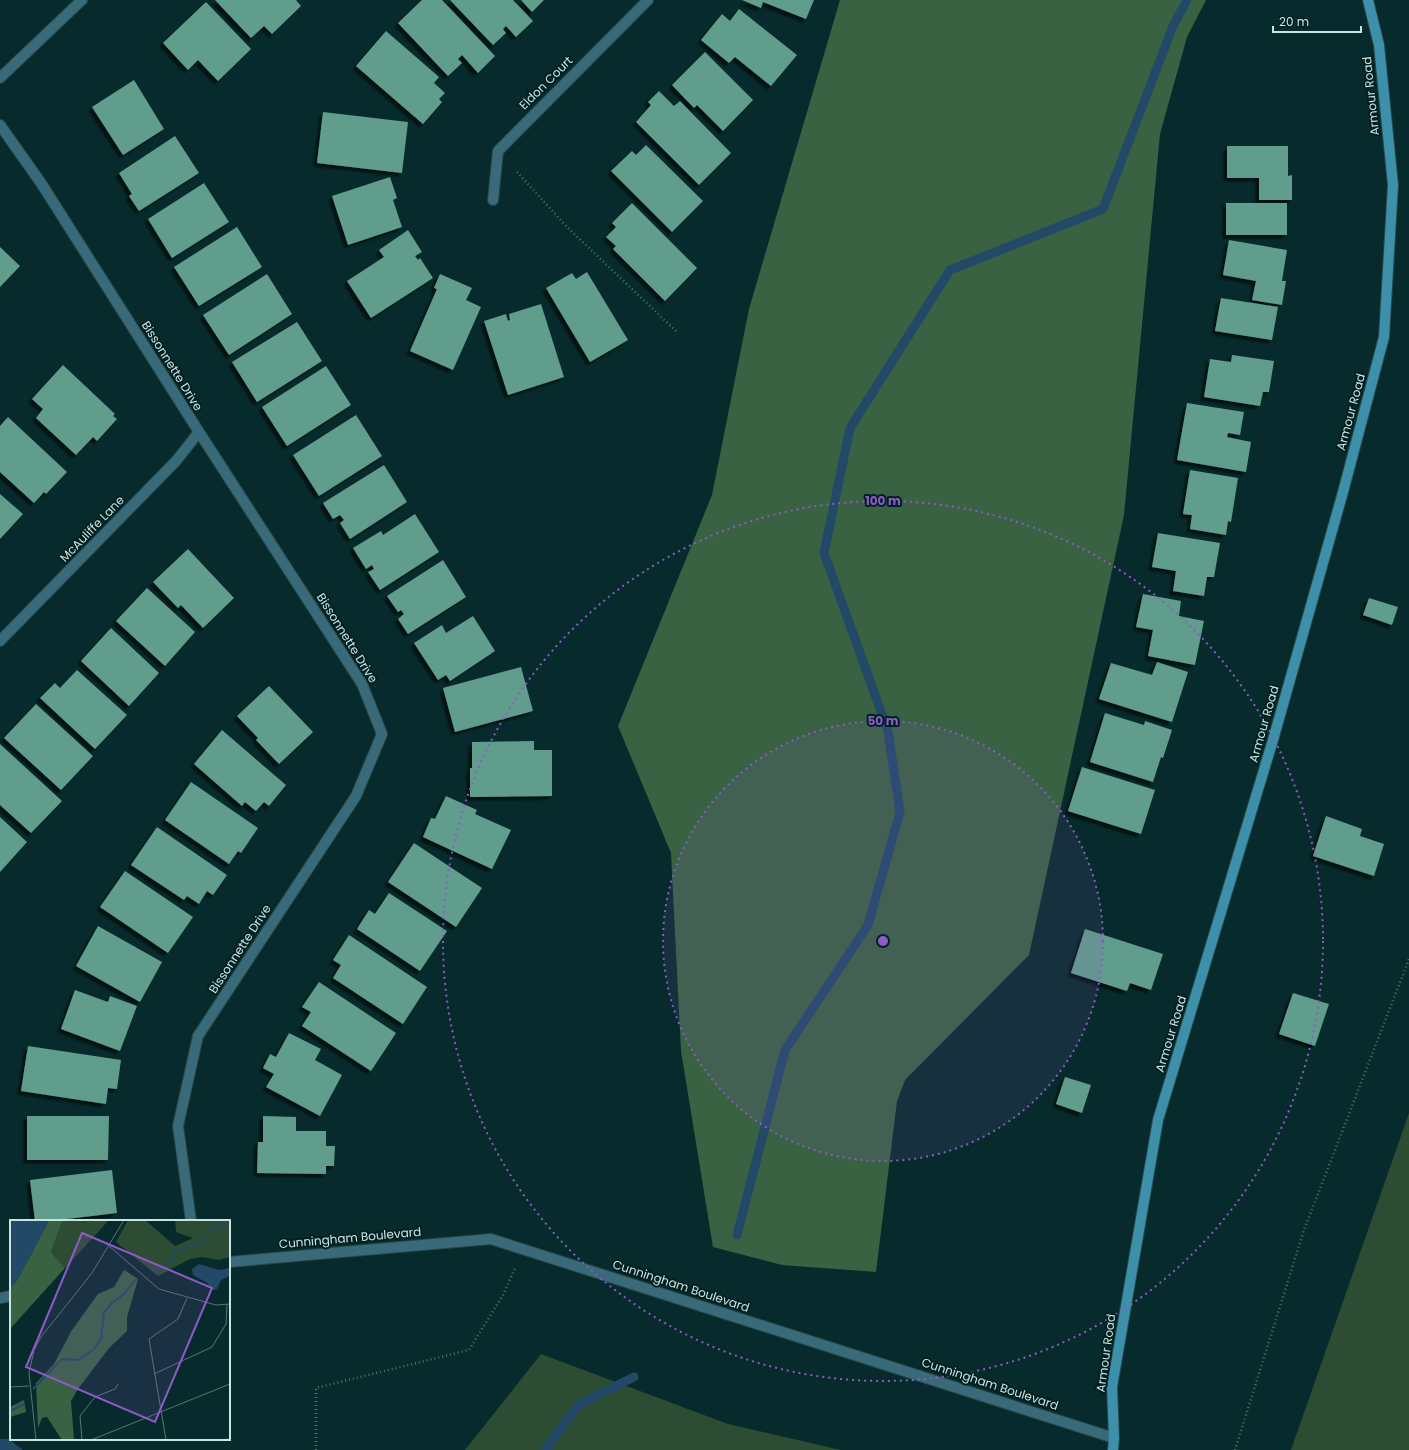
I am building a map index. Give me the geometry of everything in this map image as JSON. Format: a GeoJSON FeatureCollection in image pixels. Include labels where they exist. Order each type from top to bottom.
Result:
{"type":"FeatureCollection","features":[{"type":"Feature","properties":{"kind":"main road","name":"Armour Road"},"geometry":{"type":"LineString","coordinates":[[1113,1450],[1112,1387],[1158,1120],[1274,740],[1343,492],[1384,337],[1394,185],[1379,45],[1368,0]]}},
{"type":"Feature","properties":{"kind":"street"},"geometry":{"type":"LineString","coordinates":[[0,78],[82,0]]}},
{"type":"Feature","properties":{"kind":"street","name":"Eldon Court"},"geometry":{"type":"LineString","coordinates":[[498,151],[648,0]]}},
{"type":"Feature","properties":{"kind":"street","name":"Bissonnette Drive"},"geometry":{"type":"LineString","coordinates":[[0,124],[41,183],[199,432],[362,684],[382,734],[356,796],[198,1036],[178,1126],[191,1220]]}},
{"type":"Feature","properties":{"kind":"street"},"geometry":{"type":"LineString","coordinates":[[493,200],[498,151]]}},
{"type":"Feature","properties":{"kind":"street","name":"McAuliffe Lane"},"geometry":{"type":"LineString","coordinates":[[0,641],[176,461],[199,432]]}},
{"type":"Feature","properties":{"kind":"street","name":"Cunningham Boulevard"},"geometry":{"type":"LineString","coordinates":[[230,1262],[490,1239],[1114,1438]]}},
{"type":"Feature","properties":{"kind":"street"},"geometry":{"type":"LineString","coordinates":[[0,1298],[10,1296]]}},
{"type":"Feature","properties":{"kind":"path"},"geometry":{"type":"LineString","coordinates":[[498,151],[566,227],[677,332]]}},
{"type":"Feature","properties":{"kind":"path"},"geometry":{"type":"LineString","coordinates":[[1235,1450],[1304,1230],[1409,960]]}},
{"type":"Feature","properties":{"kind":"path"},"geometry":{"type":"LineString","coordinates":[[316,1450],[316,1388],[469,1350],[503,1295],[524,1249]]}},
{"type":"Feature","properties":{"kind":"green space"},"geometry":{"type":"Polygon","coordinates":[[[840,0],[1206,0],[1187,37],[1160,134],[1124,515],[1029,955],[905,1080],[897,1101],[876,1272],[782,1265],[713,1247],[681,1051],[671,853],[618,726],[712,495],[749,309],[840,0]]]}},
{"type":"Feature","properties":{"kind":"green space"},"geometry":{"type":"Polygon","coordinates":[[[1409,1113],[1409,1450],[1291,1450],[1409,1113]]]}},
{"type":"Feature","properties":{"kind":"green space"},"geometry":{"type":"Polygon","coordinates":[[[541,1354],[728,1424],[841,1450],[465,1450],[541,1354]]]}},
{"type":"Feature","properties":{"kind":"water"},"geometry":{"type":"Polygon","coordinates":[[[0,1439],[9,1439],[23,1450],[0,1450],[0,1439]]]}},
{"type":"Feature","properties":{"kind":"building"},"geometry":{"type":"Polygon","coordinates":[[[215,0],[296,0],[301,6],[272,34],[264,26],[251,38],[215,0]]]}},
{"type":"Feature","properties":{"kind":"building"},"geometry":{"type":"Polygon","coordinates":[[[422,0],[442,0],[495,56],[478,73],[462,55],[458,59],[462,63],[448,76],[398,23],[422,0]]]}},
{"type":"Feature","properties":{"kind":"building"},"geometry":{"type":"Polygon","coordinates":[[[450,0],[513,0],[533,21],[516,37],[506,26],[503,29],[506,33],[493,45],[450,0]]]}},
{"type":"Feature","properties":{"kind":"building"},"geometry":{"type":"Polygon","coordinates":[[[521,0],[544,0],[532,12],[521,0]]]}},
{"type":"Feature","properties":{"kind":"building"},"geometry":{"type":"Polygon","coordinates":[[[742,0],[814,0],[806,19],[763,2],[761,8],[742,0]]]}},
{"type":"Feature","properties":{"kind":"building"},"geometry":{"type":"Polygon","coordinates":[[[206,2],[251,49],[218,81],[198,60],[188,70],[163,43],[206,2]]]}},
{"type":"Feature","properties":{"kind":"building"},"geometry":{"type":"Polygon","coordinates":[[[739,9],[797,55],[771,86],[735,57],[729,63],[701,40],[722,14],[730,21],[739,9]]]}},
{"type":"Feature","properties":{"kind":"building"},"geometry":{"type":"Polygon","coordinates":[[[386,31],[439,77],[434,83],[445,93],[439,99],[442,102],[423,124],[356,66],[386,31]]]}},
{"type":"Feature","properties":{"kind":"building"},"geometry":{"type":"Polygon","coordinates":[[[705,52],[753,100],[723,131],[697,105],[694,108],[672,85],[705,52]]]}},
{"type":"Feature","properties":{"kind":"building"},"geometry":{"type":"Polygon","coordinates":[[[134,80],[164,129],[123,155],[92,107],[134,80]]]}},
{"type":"Feature","properties":{"kind":"building"},"geometry":{"type":"Polygon","coordinates":[[[659,91],[674,106],[680,101],[731,153],[699,185],[636,122],[651,105],[648,102],[659,91]]]}},
{"type":"Feature","properties":{"kind":"building"},"geometry":{"type":"Polygon","coordinates":[[[323,112],[408,122],[402,173],[317,163],[323,112]]]}},
{"type":"Feature","properties":{"kind":"building"},"geometry":{"type":"Polygon","coordinates":[[[175,136],[199,173],[139,211],[129,196],[132,194],[119,173],[175,136]]]}},
{"type":"Feature","properties":{"kind":"building"},"geometry":{"type":"Polygon","coordinates":[[[646,145],[703,201],[672,232],[611,171],[632,151],[636,155],[646,145]]]}},
{"type":"Feature","properties":{"kind":"building"},"geometry":{"type":"Polygon","coordinates":[[[1227,146],[1288,146],[1288,176],[1292,175],[1292,200],[1259,200],[1259,178],[1227,178],[1227,146]]]}},
{"type":"Feature","properties":{"kind":"building"},"geometry":{"type":"Polygon","coordinates":[[[390,177],[397,198],[393,200],[402,227],[348,245],[332,196],[390,177]]]}},
{"type":"Feature","properties":{"kind":"building"},"geometry":{"type":"Polygon","coordinates":[[[204,183],[229,222],[172,258],[148,219],[204,183]]]}},
{"type":"Feature","properties":{"kind":"building"},"geometry":{"type":"Polygon","coordinates":[[[632,203],[697,268],[665,301],[613,249],[616,246],[606,237],[616,227],[612,223],[632,203]]]}},
{"type":"Feature","properties":{"kind":"building"},"geometry":{"type":"Polygon","coordinates":[[[1226,203],[1287,203],[1287,235],[1226,235],[1226,203]]]}},
{"type":"Feature","properties":{"kind":"building"},"geometry":{"type":"Polygon","coordinates":[[[237,227],[262,267],[199,306],[174,267],[237,227]]]}},
{"type":"Feature","properties":{"kind":"building"},"geometry":{"type":"Polygon","coordinates":[[[408,230],[422,252],[415,256],[418,260],[420,258],[433,278],[371,318],[347,281],[384,257],[379,250],[408,230]]]}},
{"type":"Feature","properties":{"kind":"building"},"geometry":{"type":"Polygon","coordinates":[[[1229,240],[1287,250],[1282,281],[1286,281],[1282,305],[1252,300],[1256,281],[1223,275],[1229,240]]]}},
{"type":"Feature","properties":{"kind":"building"},"geometry":{"type":"Polygon","coordinates":[[[0,247],[20,266],[0,287],[0,247]]]}},
{"type":"Feature","properties":{"kind":"building"},"geometry":{"type":"Polygon","coordinates":[[[587,272],[628,340],[590,362],[546,288],[572,273],[576,279],[587,272]]]}},
{"type":"Feature","properties":{"kind":"building"},"geometry":{"type":"Polygon","coordinates":[[[267,274],[292,314],[229,355],[203,315],[267,274]]]}},
{"type":"Feature","properties":{"kind":"building"},"geometry":{"type":"Polygon","coordinates":[[[440,274],[472,288],[466,300],[481,307],[453,370],[410,351],[437,289],[434,288],[440,274]]]}},
{"type":"Feature","properties":{"kind":"building"},"geometry":{"type":"Polygon","coordinates":[[[1221,298],[1278,307],[1272,340],[1215,331],[1221,298]]]}},
{"type":"Feature","properties":{"kind":"building"},"geometry":{"type":"Polygon","coordinates":[[[541,304],[564,377],[508,395],[484,321],[506,314],[508,321],[510,320],[509,314],[541,304]]]}},
{"type":"Feature","properties":{"kind":"building"},"geometry":{"type":"Polygon","coordinates":[[[297,322],[322,361],[257,402],[232,362],[297,322]]]}},
{"type":"Feature","properties":{"kind":"building"},"geometry":{"type":"Polygon","coordinates":[[[1232,355],[1274,361],[1269,392],[1263,392],[1260,406],[1204,397],[1210,359],[1231,362],[1232,355]]]}},
{"type":"Feature","properties":{"kind":"building"},"geometry":{"type":"Polygon","coordinates":[[[63,365],[115,414],[113,416],[117,419],[97,441],[93,437],[76,455],[36,418],[43,409],[32,399],[63,365]]]}},
{"type":"Feature","properties":{"kind":"building"},"geometry":{"type":"Polygon","coordinates":[[[326,366],[351,405],[287,446],[262,407],[326,366]]]}},
{"type":"Feature","properties":{"kind":"building"},"geometry":{"type":"Polygon","coordinates":[[[1187,403],[1244,412],[1240,435],[1228,433],[1227,437],[1251,442],[1246,472],[1177,460],[1187,403]]]}},
{"type":"Feature","properties":{"kind":"building"},"geometry":{"type":"Polygon","coordinates":[[[356,415],[382,456],[319,496],[293,455],[356,415]]]}},
{"type":"Feature","properties":{"kind":"building"},"geometry":{"type":"Polygon","coordinates":[[[8,417],[67,472],[46,494],[44,492],[34,503],[0,472],[0,426],[8,417]]]}},
{"type":"Feature","properties":{"kind":"building"},"geometry":{"type":"Polygon","coordinates":[[[384,465],[407,502],[350,539],[340,523],[344,520],[340,515],[333,519],[323,503],[384,465]]]}},
{"type":"Feature","properties":{"kind":"building"},"geometry":{"type":"Polygon","coordinates":[[[1190,470],[1238,478],[1231,522],[1228,521],[1226,535],[1190,529],[1192,515],[1183,514],[1190,470]]]}},
{"type":"Feature","properties":{"kind":"building"},"geometry":{"type":"Polygon","coordinates":[[[0,494],[23,514],[0,539],[0,494]]]}},
{"type":"Feature","properties":{"kind":"building"},"geometry":{"type":"Polygon","coordinates":[[[415,514],[439,552],[380,590],[368,572],[374,569],[372,565],[366,569],[353,548],[381,531],[383,535],[415,514]]]}},
{"type":"Feature","properties":{"kind":"building"},"geometry":{"type":"Polygon","coordinates":[[[1158,533],[1220,543],[1214,577],[1207,577],[1204,596],[1173,591],[1176,571],[1152,567],[1158,533]]]}},
{"type":"Feature","properties":{"kind":"building"},"geometry":{"type":"Polygon","coordinates":[[[188,549],[234,598],[203,628],[181,605],[178,608],[153,582],[188,549]]]}},
{"type":"Feature","properties":{"kind":"building"},"geometry":{"type":"Polygon","coordinates":[[[443,560],[466,597],[408,634],[398,619],[404,614],[401,610],[398,612],[387,596],[443,560]]]}},
{"type":"Feature","properties":{"kind":"building"},"geometry":{"type":"Polygon","coordinates":[[[147,588],[195,632],[165,666],[116,621],[147,588]]]}},
{"type":"Feature","properties":{"kind":"building"},"geometry":{"type":"Polygon","coordinates":[[[1143,594],[1181,601],[1179,616],[1204,621],[1195,665],[1148,656],[1153,630],[1136,627],[1143,594]]]}},
{"type":"Feature","properties":{"kind":"building"},"geometry":{"type":"Polygon","coordinates":[[[1369,598],[1398,607],[1392,625],[1363,615],[1369,598]]]}},
{"type":"Feature","properties":{"kind":"building"},"geometry":{"type":"Polygon","coordinates":[[[473,616],[495,651],[450,681],[446,675],[438,680],[414,643],[442,625],[446,633],[473,616]]]}},
{"type":"Feature","properties":{"kind":"building"},"geometry":{"type":"Polygon","coordinates":[[[111,628],[159,673],[129,706],[81,661],[111,628]]]}},
{"type":"Feature","properties":{"kind":"building"},"geometry":{"type":"Polygon","coordinates":[[[1157,662],[1188,672],[1172,722],[1099,699],[1111,663],[1152,675],[1157,662]]]}},
{"type":"Feature","properties":{"kind":"building"},"geometry":{"type":"Polygon","coordinates":[[[521,667],[533,711],[455,732],[443,688],[521,667]]]}},
{"type":"Feature","properties":{"kind":"building"},"geometry":{"type":"Polygon","coordinates":[[[77,670],[127,715],[95,749],[40,698],[55,683],[60,688],[77,670]]]}},
{"type":"Feature","properties":{"kind":"building"},"geometry":{"type":"Polygon","coordinates":[[[269,686],[313,732],[279,764],[256,740],[258,738],[237,716],[269,686]]]}},
{"type":"Feature","properties":{"kind":"building"},"geometry":{"type":"Polygon","coordinates":[[[36,704],[93,756],[61,790],[4,738],[36,704]]]}},
{"type":"Feature","properties":{"kind":"building"},"geometry":{"type":"Polygon","coordinates":[[[1105,713],[1144,725],[1145,721],[1172,730],[1153,782],[1090,762],[1105,713]]]}},
{"type":"Feature","properties":{"kind":"building"},"geometry":{"type":"Polygon","coordinates":[[[222,730],[286,785],[269,806],[264,802],[256,811],[245,802],[242,806],[194,764],[222,730]]]}},
{"type":"Feature","properties":{"kind":"building"},"geometry":{"type":"Polygon","coordinates":[[[534,741],[534,750],[552,750],[552,796],[470,797],[472,742],[534,741]]]}},
{"type":"Feature","properties":{"kind":"building"},"geometry":{"type":"Polygon","coordinates":[[[0,744],[62,801],[31,833],[0,805],[0,744]]]}},
{"type":"Feature","properties":{"kind":"building"},"geometry":{"type":"Polygon","coordinates":[[[1082,767],[1155,790],[1141,834],[1068,811],[1082,767]]]}},
{"type":"Feature","properties":{"kind":"building"},"geometry":{"type":"Polygon","coordinates":[[[191,782],[258,828],[241,853],[238,851],[229,864],[165,820],[191,782]]]}},
{"type":"Feature","properties":{"kind":"building"},"geometry":{"type":"Polygon","coordinates":[[[446,796],[477,810],[475,814],[511,830],[492,869],[423,837],[431,818],[435,819],[446,796]]]}},
{"type":"Feature","properties":{"kind":"building"},"geometry":{"type":"Polygon","coordinates":[[[1326,816],[1362,829],[1360,836],[1384,844],[1374,876],[1313,856],[1326,816]]]}},
{"type":"Feature","properties":{"kind":"building"},"geometry":{"type":"Polygon","coordinates":[[[0,817],[27,842],[0,872],[0,817]]]}},
{"type":"Feature","properties":{"kind":"building"},"geometry":{"type":"Polygon","coordinates":[[[157,827],[227,875],[213,895],[207,891],[199,904],[187,896],[184,900],[131,865],[157,827]]]}},
{"type":"Feature","properties":{"kind":"building"},"geometry":{"type":"Polygon","coordinates":[[[414,843],[482,888],[456,927],[388,882],[414,843]]]}},
{"type":"Feature","properties":{"kind":"building"},"geometry":{"type":"Polygon","coordinates":[[[125,871],[193,917],[168,953],[100,907],[125,871]]]}},
{"type":"Feature","properties":{"kind":"building"},"geometry":{"type":"Polygon","coordinates":[[[389,893],[447,931],[420,971],[357,929],[369,910],[375,914],[389,893]]]}},
{"type":"Feature","properties":{"kind":"building"},"geometry":{"type":"Polygon","coordinates":[[[98,926],[162,962],[140,1002],[76,966],[98,926]]]}},
{"type":"Feature","properties":{"kind":"building"},"geometry":{"type":"Polygon","coordinates":[[[1085,929],[1163,954],[1151,990],[1130,983],[1127,991],[1071,973],[1085,929]]]}},
{"type":"Feature","properties":{"kind":"building"},"geometry":{"type":"Polygon","coordinates":[[[349,935],[427,987],[403,1024],[333,978],[341,965],[333,960],[349,935]]]}},
{"type":"Feature","properties":{"kind":"building"},"geometry":{"type":"Polygon","coordinates":[[[319,982],[396,1033],[371,1071],[302,1026],[311,1012],[302,1007],[319,982]]]}},
{"type":"Feature","properties":{"kind":"building"},"geometry":{"type":"Polygon","coordinates":[[[75,990],[108,1002],[110,996],[137,1006],[120,1051],[61,1029],[75,990]]]}},
{"type":"Feature","properties":{"kind":"building"},"geometry":{"type":"Polygon","coordinates":[[[1293,993],[1329,1004],[1315,1046],[1279,1034],[1293,993]]]}},
{"type":"Feature","properties":{"kind":"building"},"geometry":{"type":"Polygon","coordinates":[[[289,1033],[321,1049],[315,1060],[342,1075],[320,1116],[266,1087],[274,1074],[263,1068],[270,1054],[276,1057],[289,1033]]]}},
{"type":"Feature","properties":{"kind":"building"},"geometry":{"type":"Polygon","coordinates":[[[28,1046],[121,1060],[117,1089],[108,1088],[106,1104],[21,1091],[28,1046]]]}},
{"type":"Feature","properties":{"kind":"building"},"geometry":{"type":"Polygon","coordinates":[[[1065,1077],[1091,1085],[1082,1113],[1056,1104],[1065,1077]]]}},
{"type":"Feature","properties":{"kind":"building"},"geometry":{"type":"Polygon","coordinates":[[[27,1116],[109,1116],[108,1160],[27,1160],[27,1116]]]}},
{"type":"Feature","properties":{"kind":"building"},"geometry":{"type":"Polygon","coordinates":[[[263,1116],[296,1117],[296,1131],[326,1131],[326,1146],[335,1146],[334,1166],[326,1166],[326,1174],[257,1173],[258,1142],[263,1142],[263,1116]]]}},
{"type":"Feature","properties":{"kind":"building"},"geometry":{"type":"Polygon","coordinates":[[[112,1170],[117,1213],[58,1220],[35,1220],[30,1180],[112,1170]]]}},
{"type":"Feature","properties":{"kind":"waterway"},"geometry":{"type":"LineString","coordinates":[[737,1235],[785,1050],[868,925],[900,812],[888,731],[824,553],[850,428],[950,270],[1103,209],[1173,26],[1187,0]]}},
{"type":"Feature","properties":{"kind":"waterway"},"geometry":{"type":"LineString","coordinates":[[545,1450],[578,1405],[634,1377]]}}]}
